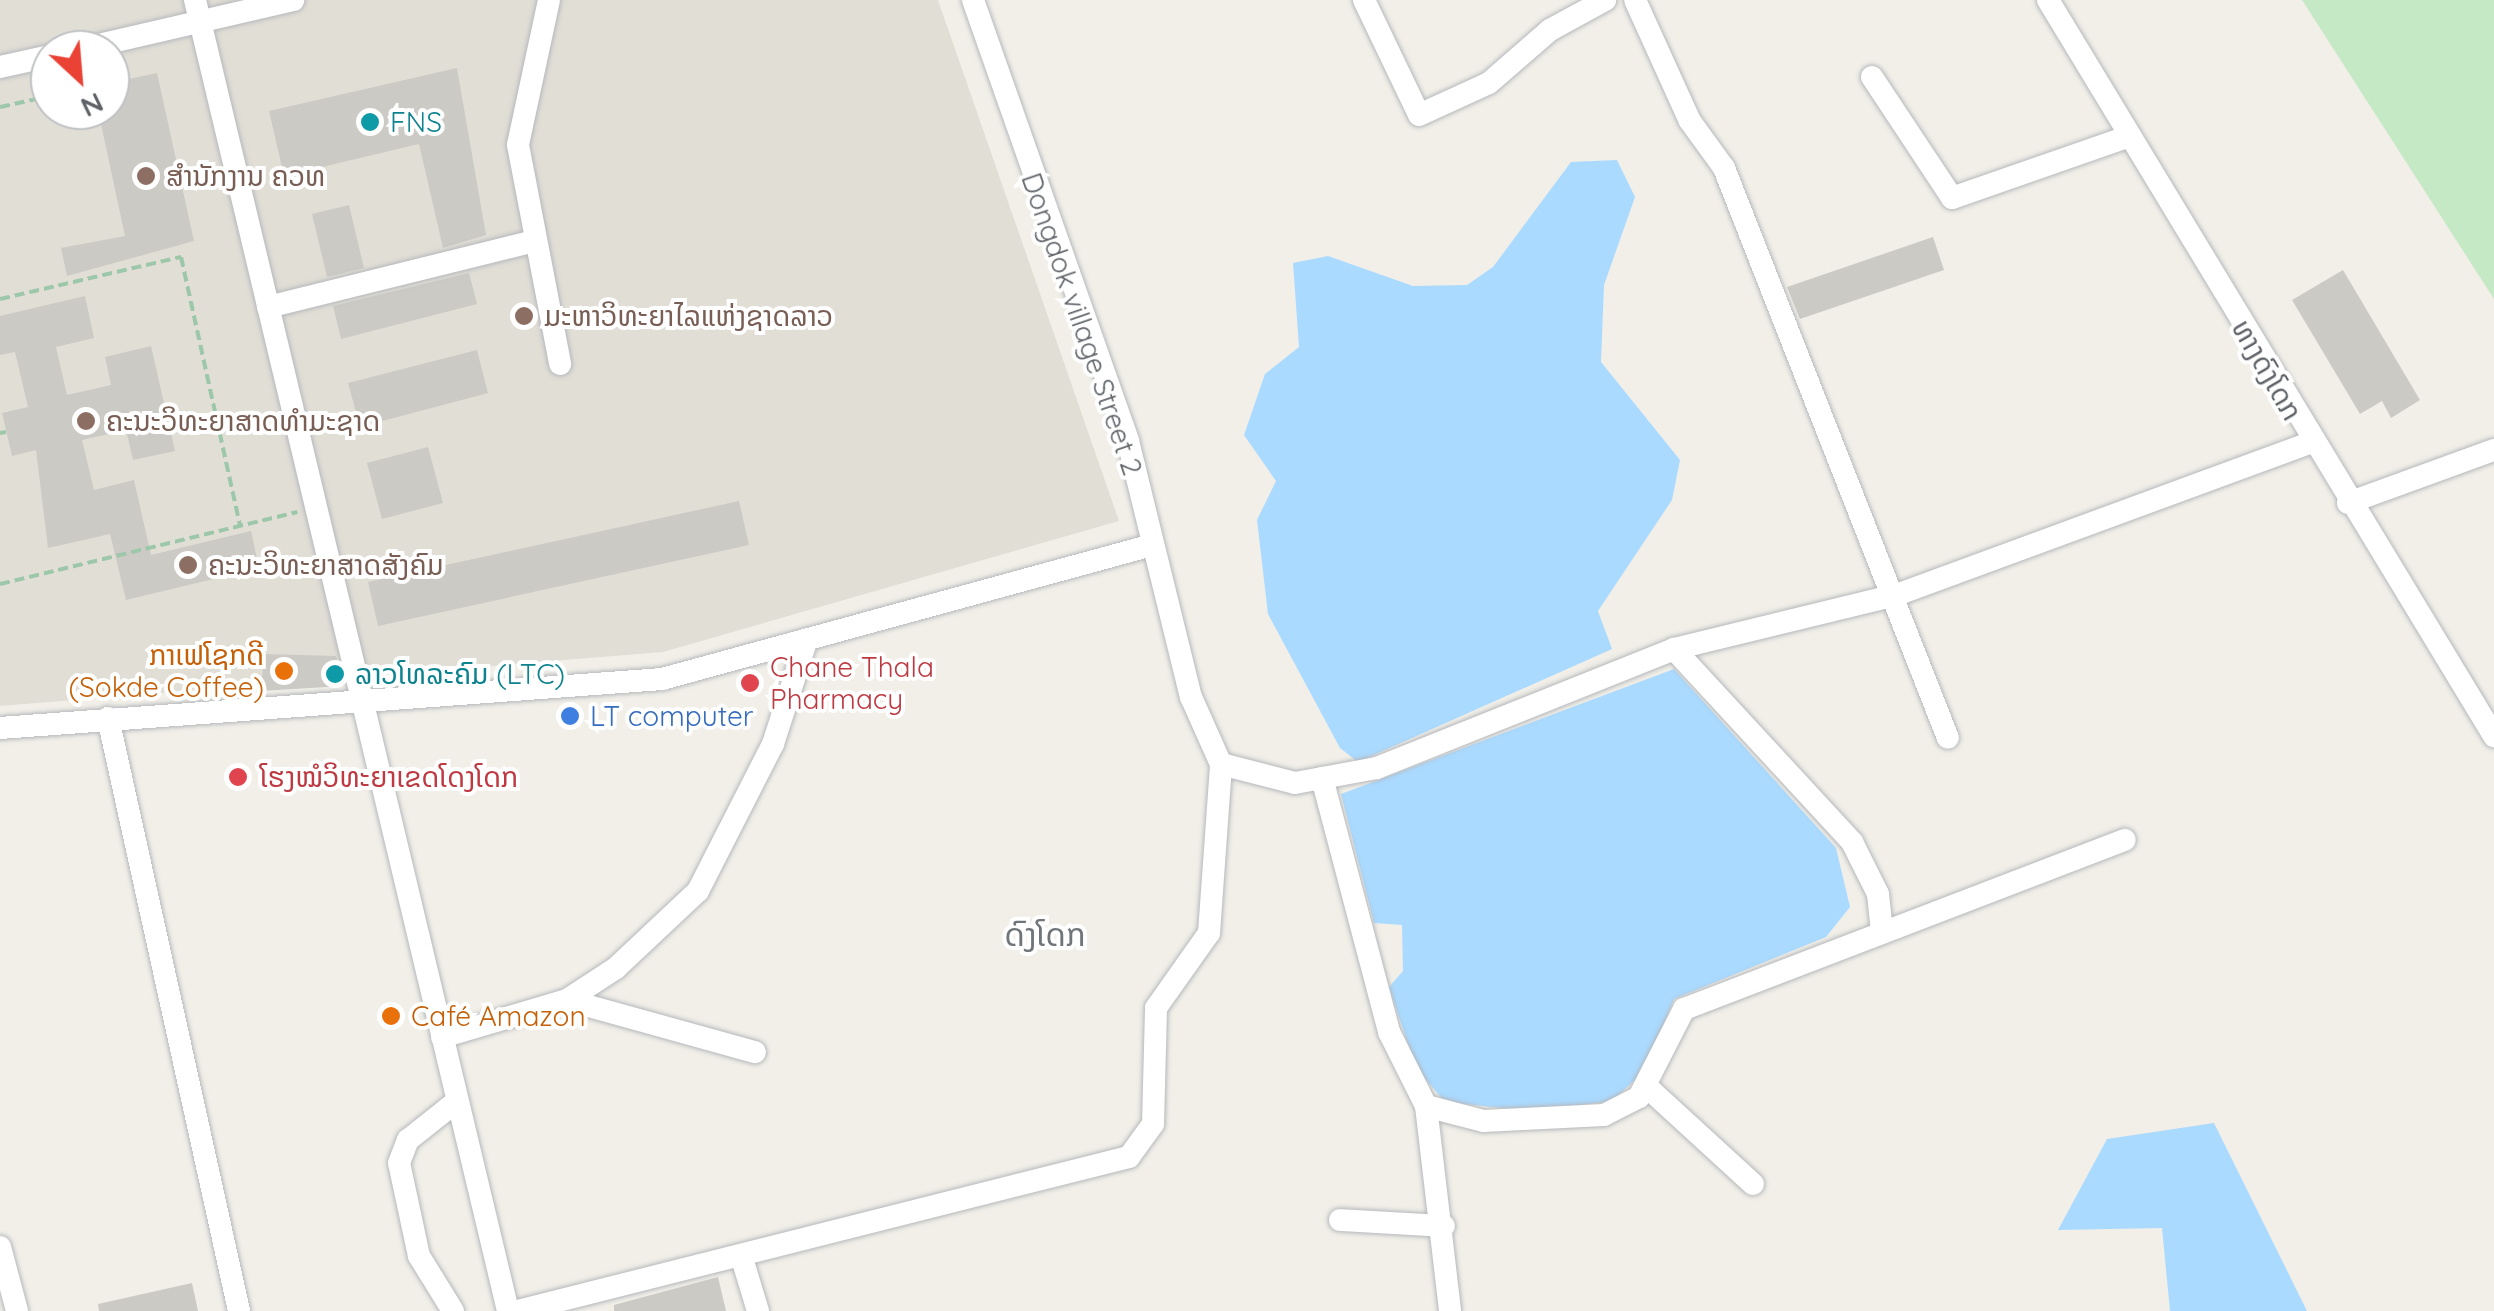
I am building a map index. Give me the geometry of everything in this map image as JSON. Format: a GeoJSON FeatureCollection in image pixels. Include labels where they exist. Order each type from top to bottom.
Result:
{"type":"FeatureCollection","features":[{"type":"Feature","properties":{"kind":"street"},"geometry":{"type":"LineString","coordinates":[[130,33],[198,12],[293,0]]}},
{"type":"Feature","properties":{"kind":"street"},"geometry":{"type":"LineString","coordinates":[[549,0],[518,146],[560,364]]}},
{"type":"Feature","properties":{"kind":"street","name":"Dongdok village Street 2"},"geometry":{"type":"LineString","coordinates":[[973,0],[1128,441],[1191,697],[1220,764]]}},
{"type":"Feature","properties":{"kind":"street"},"geometry":{"type":"LineString","coordinates":[[1364,0],[1419,115],[1489,83],[1550,30],[1605,0]]}},
{"type":"Feature","properties":{"kind":"street"},"geometry":{"type":"LineString","coordinates":[[1634,0],[1690,121],[1724,168],[1899,594],[1948,738]]}},
{"type":"Feature","properties":{"kind":"street","name":"ທາງດົງໂດກ"},"geometry":{"type":"LineString","coordinates":[[2048,0],[2310,443],[2494,736]]}},
{"type":"Feature","properties":{"kind":"street"},"geometry":{"type":"LineString","coordinates":[[198,12],[508,1311]]}},
{"type":"Feature","properties":{"kind":"street"},"geometry":{"type":"LineString","coordinates":[[0,66],[30,60]]}},
{"type":"Feature","properties":{"kind":"street"},"geometry":{"type":"LineString","coordinates":[[1872,77],[1952,198],[2130,136]]}},
{"type":"Feature","properties":{"kind":"street"},"geometry":{"type":"LineString","coordinates":[[268,307],[534,241]]}},
{"type":"Feature","properties":{"kind":"street"},"geometry":{"type":"LineString","coordinates":[[518,1311],[1092,1170],[1143,1144],[1153,1124],[1156,1008],[1209,933],[1220,764],[1294,783],[1378,768],[1674,650],[1899,594],[2310,443]]}},
{"type":"Feature","properties":{"kind":"street"},"geometry":{"type":"LineString","coordinates":[[2348,503],[2494,450]]}},
{"type":"Feature","properties":{"kind":"street"},"geometry":{"type":"LineString","coordinates":[[0,728],[108,718],[363,706],[662,679],[1152,545]]}},
{"type":"Feature","properties":{"kind":"street"},"geometry":{"type":"LineString","coordinates":[[442,1037],[567,1000],[616,968],[698,892],[772,744],[807,639]]}},
{"type":"Feature","properties":{"kind":"street"},"geometry":{"type":"LineString","coordinates":[[1674,650],[1852,842],[1878,894],[1882,933]]}},
{"type":"Feature","properties":{"kind":"street"},"geometry":{"type":"LineString","coordinates":[[108,718],[239,1311]]}},
{"type":"Feature","properties":{"kind":"street"},"geometry":{"type":"LineString","coordinates":[[1322,778],[1389,1032],[1426,1106],[1444,1226],[1450,1311]]}},
{"type":"Feature","properties":{"kind":"street"},"geometry":{"type":"LineString","coordinates":[[1426,1106],[1483,1121],[1604,1114],[1646,1086],[1684,1008],[2125,840]]}},
{"type":"Feature","properties":{"kind":"street"},"geometry":{"type":"LineString","coordinates":[[567,1000],[755,1052]]}},
{"type":"Feature","properties":{"kind":"street"},"geometry":{"type":"LineString","coordinates":[[1646,1086],[1753,1184]]}},
{"type":"Feature","properties":{"kind":"street"},"geometry":{"type":"LineString","coordinates":[[452,1311],[419,1256],[399,1163],[408,1140],[458,1101]]}},
{"type":"Feature","properties":{"kind":"street"},"geometry":{"type":"LineString","coordinates":[[1340,1220],[1444,1226]]}},
{"type":"Feature","properties":{"kind":"street"},"geometry":{"type":"LineString","coordinates":[[0,1247],[17,1311]]}},
{"type":"Feature","properties":{"kind":"street"},"geometry":{"type":"LineString","coordinates":[[741,1255],[758,1311]]}},
{"type":"Feature","properties":{"kind":"path"},"geometry":{"type":"LineString","coordinates":[[0,107],[30,100]]}},
{"type":"Feature","properties":{"kind":"path"},"geometry":{"type":"LineString","coordinates":[[0,300],[181,257],[240,526]]}},
{"type":"Feature","properties":{"kind":"path"},"geometry":{"type":"LineString","coordinates":[[0,584],[316,507]]}},
{"type":"Feature","properties":{"kind":"shaded area","name":"ມະຫາວິທະຍາໄລແຫ່ງຊາດລາວ"},"geometry":{"type":"Polygon","coordinates":[[[0,0],[938,0],[1119,521],[663,652],[0,706],[0,0]]]}},
{"type":"Feature","properties":{"kind":"green space"},"geometry":{"type":"Polygon","coordinates":[[[2302,0],[2494,0],[2494,299],[2302,0]]]}},
{"type":"Feature","properties":{"kind":"water"},"geometry":{"type":"Polygon","coordinates":[[[1617,160],[1635,197],[1604,285],[1601,362],[1680,460],[1672,500],[1598,611],[1612,649],[1358,762],[1340,748],[1268,614],[1257,520],[1276,481],[1244,435],[1265,374],[1299,347],[1293,263],[1328,256],[1413,286],[1467,285],[1493,267],[1571,162],[1617,160]]]}},
{"type":"Feature","properties":{"kind":"water"},"geometry":{"type":"Polygon","coordinates":[[[1674,669],[1836,848],[1850,907],[1826,937],[1674,999],[1645,1071],[1612,1101],[1532,1111],[1445,1102],[1416,1068],[1389,987],[1403,971],[1402,925],[1374,923],[1341,794],[1674,669]]]}},
{"type":"Feature","properties":{"kind":"water"},"geometry":{"type":"Polygon","coordinates":[[[2214,1123],[2307,1311],[2170,1311],[2162,1228],[2058,1230],[2107,1139],[2214,1123]]]}},
{"type":"Feature","properties":{"kind":"building","name":"FNS"},"geometry":{"type":"Polygon","coordinates":[[[457,68],[486,235],[443,248],[419,144],[284,176],[269,111],[457,68]]]}},
{"type":"Feature","properties":{"kind":"building","name":"ສຳນັກງານ ຄວທ"},"geometry":{"type":"Polygon","coordinates":[[[157,73],[194,241],[67,276],[61,248],[125,236],[102,130],[130,130],[130,79],[157,73]]]}},
{"type":"Feature","properties":{"kind":"building"},"geometry":{"type":"Polygon","coordinates":[[[349,205],[364,268],[327,277],[312,214],[349,205]]]}},
{"type":"Feature","properties":{"kind":"building"},"geometry":{"type":"Polygon","coordinates":[[[1933,237],[1944,270],[1800,319],[1787,287],[1933,237]]]}},
{"type":"Feature","properties":{"kind":"building"},"geometry":{"type":"Polygon","coordinates":[[[2343,270],[2420,400],[2391,418],[2382,401],[2360,414],[2292,300],[2343,270]]]}},
{"type":"Feature","properties":{"kind":"building"},"geometry":{"type":"Polygon","coordinates":[[[469,273],[477,304],[341,339],[333,306],[469,273]]]}},
{"type":"Feature","properties":{"kind":"building","name":"ຄະນະວິທະຍາສາດທຳມະຊາດ"},"geometry":{"type":"Polygon","coordinates":[[[85,296],[94,338],[56,347],[67,395],[111,385],[105,357],[151,346],[175,451],[133,460],[126,430],[82,440],[94,490],[134,480],[151,555],[251,531],[259,568],[126,600],[110,534],[48,548],[36,450],[12,456],[2,413],[28,407],[15,352],[0,355],[0,316],[85,296]]]}},
{"type":"Feature","properties":{"kind":"building"},"geometry":{"type":"Polygon","coordinates":[[[477,350],[488,393],[360,427],[348,383],[477,350]]]}},
{"type":"Feature","properties":{"kind":"building"},"geometry":{"type":"Polygon","coordinates":[[[428,447],[443,503],[382,519],[367,463],[428,447]]]}},
{"type":"Feature","properties":{"kind":"building"},"geometry":{"type":"Polygon","coordinates":[[[739,501],[749,545],[378,626],[368,582],[739,501]]]}},
{"type":"Feature","properties":{"kind":"building"},"geometry":{"type":"Polygon","coordinates":[[[264,654],[336,656],[343,686],[261,691],[264,654]]]}},
{"type":"Feature","properties":{"kind":"building"},"geometry":{"type":"Polygon","coordinates":[[[718,1277],[726,1311],[614,1311],[614,1305],[718,1277]]]}},
{"type":"Feature","properties":{"kind":"building"},"geometry":{"type":"Polygon","coordinates":[[[192,1283],[198,1311],[99,1311],[98,1304],[192,1283]]]}},
{"type":"Feature","properties":{"kind":"place","name":"FNS"},"geometry":{"type":"Point","coordinates":[370,122]}},
{"type":"Feature","properties":{"kind":"place","name":"ສຳນັກງານ ຄວທ"},"geometry":{"type":"Point","coordinates":[146,176]}},
{"type":"Feature","properties":{"kind":"place","name":"ມະຫາວິທະຍາໄລແຫ່ງຊາດລາວ"},"geometry":{"type":"Point","coordinates":[524,316]}},
{"type":"Feature","properties":{"kind":"place","name":"ຄະນະວິທະຍາສາດທຳມະຊາດ"},"geometry":{"type":"Point","coordinates":[86,421]}},
{"type":"Feature","properties":{"kind":"place","name":"ຄະນະວິທະຍາສາດສັງຄົມ"},"geometry":{"type":"Point","coordinates":[188,565]}},
{"type":"Feature","properties":{"kind":"place","name":"ກາເຟໂຊກດີ (Sokde Coffee)"},"geometry":{"type":"Point","coordinates":[284,671]}},
{"type":"Feature","properties":{"kind":"place","name":"ລາວໂທລະຄົມ (LTC)"},"geometry":{"type":"Point","coordinates":[335,674]}},
{"type":"Feature","properties":{"kind":"place","name":"Chane Thala Pharmacy"},"geometry":{"type":"Point","coordinates":[750,683]}},
{"type":"Feature","properties":{"kind":"place","name":"LT computer"},"geometry":{"type":"Point","coordinates":[570,716]}},
{"type":"Feature","properties":{"kind":"place","name":"ໂຮງໝໍວິທະຍາເຂດໂດງໂດກ"},"geometry":{"type":"Point","coordinates":[238,777]}},
{"type":"Feature","properties":{"kind":"place","name":"Café Amazon"},"geometry":{"type":"Point","coordinates":[391,1016]}},
{"type":"Feature","properties":{"kind":"district","name":"ດົງໂດກ"},"geometry":{"type":"Point","coordinates":[1045,934]}}]}
